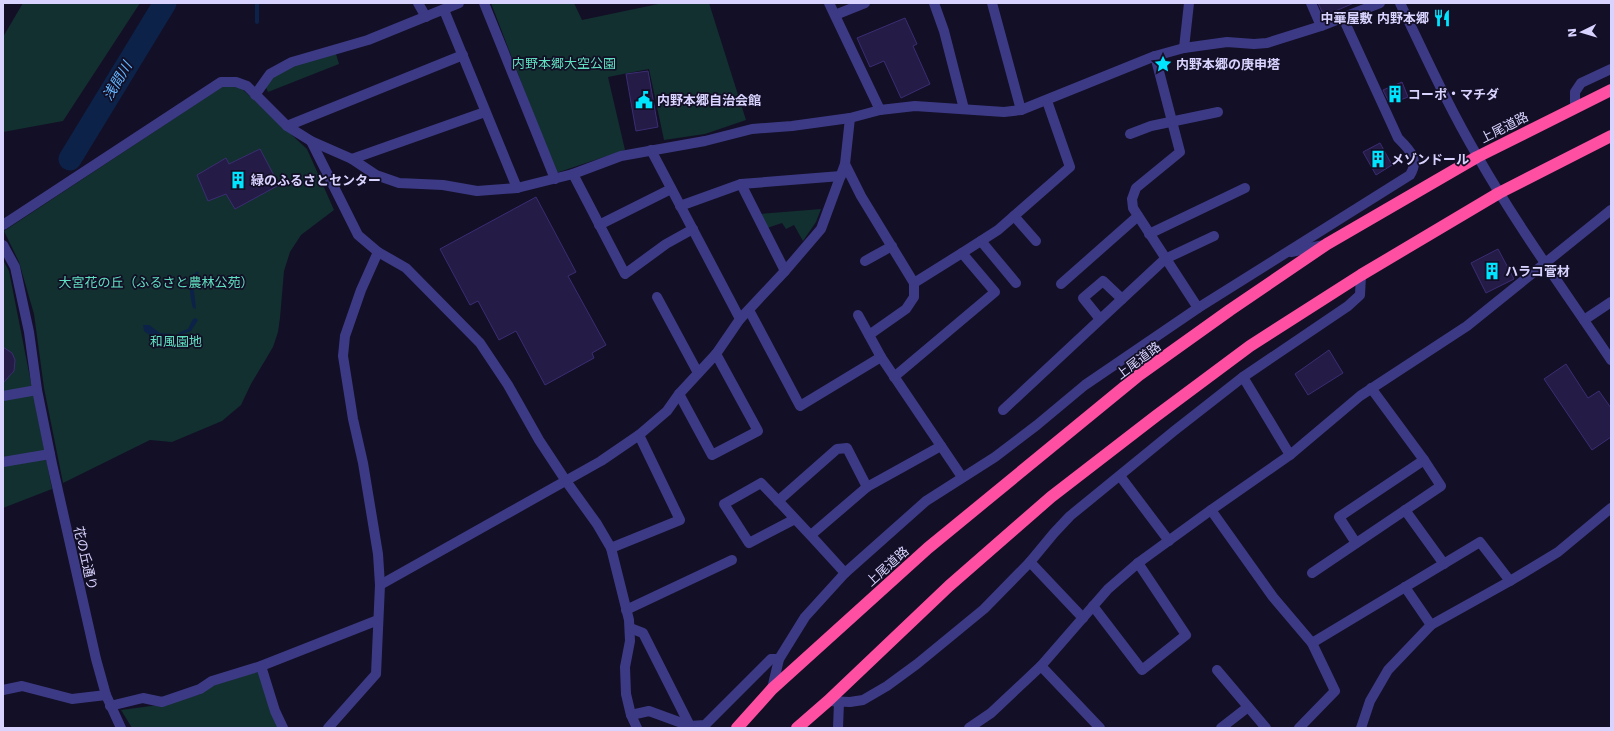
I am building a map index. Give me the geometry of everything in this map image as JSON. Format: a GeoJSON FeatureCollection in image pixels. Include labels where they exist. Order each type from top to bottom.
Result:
{"type":"FeatureCollection","features":[{"type":"Feature","properties":{"kind":"highway","name":"上尾道路"},"geometry":{"type":"LineString","coordinates":[[737,728],[772,689],[928,548],[1139,375],[1230,310],[1327,244],[1477,157],[1611,90]]}},
{"type":"Feature","properties":{"kind":"highway"},"geometry":{"type":"LineString","coordinates":[[797,728],[833,701],[949,586],[1051,497],[1250,346],[1362,275],[1499,193],[1611,136]]}},
{"type":"Feature","properties":{"kind":"street"},"geometry":{"type":"LineString","coordinates":[[418,3],[426,18]]}},
{"type":"Feature","properties":{"kind":"street"},"geometry":{"type":"LineString","coordinates":[[255,95],[270,74],[292,62],[368,40],[426,18],[459,3]]}},
{"type":"Feature","properties":{"kind":"street"},"geometry":{"type":"LineString","coordinates":[[484,3],[555,179]]}},
{"type":"Feature","properties":{"kind":"street"},"geometry":{"type":"LineString","coordinates":[[829,3],[880,110]]}},
{"type":"Feature","properties":{"kind":"street"},"geometry":{"type":"LineString","coordinates":[[834,15],[865,3]]}},
{"type":"Feature","properties":{"kind":"street"},"geometry":{"type":"LineString","coordinates":[[934,3],[944,30],[964,109]]}},
{"type":"Feature","properties":{"kind":"street"},"geometry":{"type":"LineString","coordinates":[[992,3],[1021,110]]}},
{"type":"Feature","properties":{"kind":"street"},"geometry":{"type":"LineString","coordinates":[[1184,48],[1189,3]]}},
{"type":"Feature","properties":{"kind":"street"},"geometry":{"type":"LineString","coordinates":[[1311,3],[1321,26]]}},
{"type":"Feature","properties":{"kind":"street"},"geometry":{"type":"LineString","coordinates":[[3,225],[221,82],[236,82],[247,86],[287,126],[311,141],[352,159],[376,175],[399,182],[443,185],[477,190],[516,188],[573,174],[621,156],[705,141],[752,129],[792,126],[850,118],[880,110],[915,106],[1004,112],[1021,110],[1047,101],[1155,56],[1184,48],[1227,42],[1243,44],[1267,43],[1321,26],[1380,3]]}},
{"type":"Feature","properties":{"kind":"street"},"geometry":{"type":"LineString","coordinates":[[1400,3],[1461,128],[1477,157],[1499,193],[1611,360]]}},
{"type":"Feature","properties":{"kind":"street"},"geometry":{"type":"LineString","coordinates":[[444,10],[516,188]]}},
{"type":"Feature","properties":{"kind":"street"},"geometry":{"type":"LineString","coordinates":[[772,689],[779,659],[805,617],[845,573],[926,501],[1001,452],[1037,425],[1085,385],[1198,308],[1283,253],[1410,175],[1414,169],[1413,157],[1410,150],[1398,138],[1343,18]]}},
{"type":"Feature","properties":{"kind":"street"},"geometry":{"type":"LineString","coordinates":[[287,126],[463,55]]}},
{"type":"Feature","properties":{"kind":"street"},"geometry":{"type":"LineString","coordinates":[[1155,56],[1180,152],[1136,188],[1132,199],[1133,208],[1198,308]]}},
{"type":"Feature","properties":{"kind":"street"},"geometry":{"type":"LineString","coordinates":[[1575,107],[1575,92],[1581,84],[1611,69]]}},
{"type":"Feature","properties":{"kind":"street"},"geometry":{"type":"LineString","coordinates":[[914,283],[998,230],[1070,167],[1047,101]]}},
{"type":"Feature","properties":{"kind":"street"},"geometry":{"type":"LineString","coordinates":[[352,159],[485,112]]}},
{"type":"Feature","properties":{"kind":"street"},"geometry":{"type":"LineString","coordinates":[[1130,134],[1151,126],[1218,112]]}},
{"type":"Feature","properties":{"kind":"street"},"geometry":{"type":"LineString","coordinates":[[380,586],[601,461],[639,435],[667,411],[679,394],[716,354],[740,319],[785,271],[821,229],[845,164],[850,118]]}},
{"type":"Feature","properties":{"kind":"street"},"geometry":{"type":"LineString","coordinates":[[311,141],[358,235],[378,252],[406,268],[480,343],[508,384],[539,440],[597,524],[611,548],[630,628],[630,641],[625,667],[626,694],[631,715],[637,728]]}},
{"type":"Feature","properties":{"kind":"street"},"geometry":{"type":"LineString","coordinates":[[651,150],[740,319]]}},
{"type":"Feature","properties":{"kind":"street"},"geometry":{"type":"LineString","coordinates":[[845,164],[861,196],[914,283],[914,297],[906,309],[869,335]]}},
{"type":"Feature","properties":{"kind":"street"},"geometry":{"type":"LineString","coordinates":[[573,174],[625,274],[666,244],[693,229]]}},
{"type":"Feature","properties":{"kind":"street"},"geometry":{"type":"LineString","coordinates":[[680,206],[741,184],[841,176]]}},
{"type":"Feature","properties":{"kind":"street"},"geometry":{"type":"LineString","coordinates":[[741,184],[785,271]]}},
{"type":"Feature","properties":{"kind":"street"},"geometry":{"type":"LineString","coordinates":[[1149,234],[1245,188]]}},
{"type":"Feature","properties":{"kind":"street"},"geometry":{"type":"LineString","coordinates":[[600,225],[671,189]]}},
{"type":"Feature","properties":{"kind":"street"},"geometry":{"type":"LineString","coordinates":[[970,728],[992,713],[1041,666],[1108,589],[1138,563],[1290,455],[1371,388],[1467,326],[1546,264],[1611,210]]}},
{"type":"Feature","properties":{"kind":"street"},"geometry":{"type":"LineString","coordinates":[[1014,216],[1036,241]]}},
{"type":"Feature","properties":{"kind":"street"},"geometry":{"type":"LineString","coordinates":[[1060,284],[1138,216]]}},
{"type":"Feature","properties":{"kind":"street"},"geometry":{"type":"LineString","coordinates":[[1003,410],[1165,259],[1214,236]]}},
{"type":"Feature","properties":{"kind":"street"},"geometry":{"type":"LineString","coordinates":[[981,241],[1016,282]]}},
{"type":"Feature","properties":{"kind":"street"},"geometry":{"type":"LineString","coordinates":[[1283,253],[1327,244]]}},
{"type":"Feature","properties":{"kind":"street","name":"花の丘通り"},"geometry":{"type":"LineString","coordinates":[[3,245],[15,267],[29,332],[37,390],[50,454],[96,659],[106,695],[121,728]]}},
{"type":"Feature","properties":{"kind":"street"},"geometry":{"type":"LineString","coordinates":[[865,261],[892,246]]}},
{"type":"Feature","properties":{"kind":"street"},"geometry":{"type":"LineString","coordinates":[[328,728],[376,674],[380,586],[378,554],[343,356],[348,329],[361,290],[378,252]]}},
{"type":"Feature","properties":{"kind":"street"},"geometry":{"type":"LineString","coordinates":[[894,377],[995,292],[962,253]]}},
{"type":"Feature","properties":{"kind":"street"},"geometry":{"type":"LineString","coordinates":[[838,728],[833,701],[850,702],[863,700],[887,686],[917,664],[984,609],[1030,562],[1070,516],[1243,377],[1348,306],[1360,295],[1362,275]]}},
{"type":"Feature","properties":{"kind":"street"},"geometry":{"type":"LineString","coordinates":[[1100,319],[1082,298],[1103,281],[1122,299]]}},
{"type":"Feature","properties":{"kind":"street"},"geometry":{"type":"LineString","coordinates":[[656,297],[698,373]]}},
{"type":"Feature","properties":{"kind":"street"},"geometry":{"type":"LineString","coordinates":[[1584,320],[1611,302]]}},
{"type":"Feature","properties":{"kind":"street"},"geometry":{"type":"LineString","coordinates":[[749,310],[800,406],[881,357]]}},
{"type":"Feature","properties":{"kind":"street"},"geometry":{"type":"LineString","coordinates":[[858,315],[881,357],[962,477]]}},
{"type":"Feature","properties":{"kind":"street"},"geometry":{"type":"LineString","coordinates":[[679,394],[712,455],[758,431],[716,354]]}},
{"type":"Feature","properties":{"kind":"street"},"geometry":{"type":"LineString","coordinates":[[1243,377],[1290,455]]}},
{"type":"Feature","properties":{"kind":"street"},"geometry":{"type":"LineString","coordinates":[[1312,573],[1440,486],[1424,460],[1371,388]]}},
{"type":"Feature","properties":{"kind":"street"},"geometry":{"type":"LineString","coordinates":[[3,396],[37,390]]}},
{"type":"Feature","properties":{"kind":"street"},"geometry":{"type":"LineString","coordinates":[[611,548],[680,520],[639,435]]}},
{"type":"Feature","properties":{"kind":"street"},"geometry":{"type":"LineString","coordinates":[[812,535],[867,487],[941,446]]}},
{"type":"Feature","properties":{"kind":"street"},"geometry":{"type":"LineString","coordinates":[[778,501],[837,448],[847,448],[867,487]]}},
{"type":"Feature","properties":{"kind":"street"},"geometry":{"type":"LineString","coordinates":[[3,462],[50,454]]}},
{"type":"Feature","properties":{"kind":"street"},"geometry":{"type":"LineString","coordinates":[[1356,544],[1339,517],[1424,460]]}},
{"type":"Feature","properties":{"kind":"street"},"geometry":{"type":"LineString","coordinates":[[1120,476],[1169,541]]}},
{"type":"Feature","properties":{"kind":"street"},"geometry":{"type":"LineString","coordinates":[[795,519],[749,543],[724,504],[761,484],[812,535],[845,573]]}},
{"type":"Feature","properties":{"kind":"street"},"geometry":{"type":"LineString","coordinates":[[1361,728],[1370,701],[1388,670],[1430,625],[1510,581],[1558,552],[1611,508]]}},
{"type":"Feature","properties":{"kind":"street"},"geometry":{"type":"LineString","coordinates":[[1211,510],[1273,597],[1312,643],[1335,691],[1299,728]]}},
{"type":"Feature","properties":{"kind":"street"},"geometry":{"type":"LineString","coordinates":[[1405,510],[1444,564]]}},
{"type":"Feature","properties":{"kind":"street"},"geometry":{"type":"LineString","coordinates":[[1312,643],[1480,542],[1510,581]]}},
{"type":"Feature","properties":{"kind":"street"},"geometry":{"type":"LineString","coordinates":[[626,610],[732,560]]}},
{"type":"Feature","properties":{"kind":"street"},"geometry":{"type":"LineString","coordinates":[[1030,562],[1083,618]]}},
{"type":"Feature","properties":{"kind":"street"},"geometry":{"type":"LineString","coordinates":[[1093,606],[1142,670],[1186,635],[1138,563]]}},
{"type":"Feature","properties":{"kind":"street"},"geometry":{"type":"LineString","coordinates":[[1405,587],[1430,625]]}},
{"type":"Feature","properties":{"kind":"street"},"geometry":{"type":"LineString","coordinates":[[110,706],[143,698],[162,702],[200,689],[212,681],[261,666],[378,620]]}},
{"type":"Feature","properties":{"kind":"street"},"geometry":{"type":"LineString","coordinates":[[630,628],[643,633],[690,726]]}},
{"type":"Feature","properties":{"kind":"street"},"geometry":{"type":"LineString","coordinates":[[631,715],[649,711],[690,726],[704,725],[771,659],[779,659]]}},
{"type":"Feature","properties":{"kind":"street"},"geometry":{"type":"LineString","coordinates":[[261,666],[275,711],[283,728]]}},
{"type":"Feature","properties":{"kind":"street"},"geometry":{"type":"LineString","coordinates":[[1041,666],[1100,728]]}},
{"type":"Feature","properties":{"kind":"street"},"geometry":{"type":"LineString","coordinates":[[1217,670],[1266,728]]}},
{"type":"Feature","properties":{"kind":"street"},"geometry":{"type":"LineString","coordinates":[[3,690],[22,686],[72,699],[106,695]]}},
{"type":"Feature","properties":{"kind":"street"},"geometry":{"type":"LineString","coordinates":[[1221,728],[1248,707]]}},
{"type":"Feature","properties":{"kind":"green space"},"geometry":{"type":"Polygon","coordinates":[[[23,3],[140,3],[63,121],[3,132],[3,37],[23,3]]]}},
{"type":"Feature","properties":{"kind":"green space","name":"内野本郷大空公園"},"geometry":{"type":"Polygon","coordinates":[[[491,3],[574,3],[582,20],[663,3],[709,3],[746,120],[705,134],[664,140],[649,69],[608,77],[625,150],[556,173],[491,3]]]}},
{"type":"Feature","properties":{"kind":"green space"},"geometry":{"type":"Polygon","coordinates":[[[336,54],[339,64],[268,92],[265,85],[280,71],[302,63],[336,54]]]}},
{"type":"Feature","properties":{"kind":"green space","name":"大宮花の丘（ふるさと農林公苑）"},"geometry":{"type":"Polygon","coordinates":[[[229,86],[241,88],[307,149],[334,210],[301,235],[290,252],[284,271],[278,332],[273,347],[251,384],[241,405],[222,421],[172,442],[150,440],[63,483],[44,388],[34,314],[19,262],[4,231],[222,87],[229,86]]]}},
{"type":"Feature","properties":{"kind":"green space"},"geometry":{"type":"Polygon","coordinates":[[[821,209],[816,222],[803,241],[794,225],[786,229],[782,223],[767,228],[760,214],[821,209]]]}},
{"type":"Feature","properties":{"kind":"green space"},"geometry":{"type":"Polygon","coordinates":[[[3,260],[9,271],[52,489],[3,508],[3,260]]]}},
{"type":"Feature","properties":{"kind":"green space"},"geometry":{"type":"Polygon","coordinates":[[[257,672],[263,674],[280,728],[132,728],[121,710],[166,704],[201,694],[208,687],[257,672]]]}},
{"type":"Feature","properties":{"kind":"water"},"geometry":{"type":"Polygon","coordinates":[[[197,271],[199,273],[193,282],[196,309],[193,308],[190,288],[192,279],[197,271]]]}},
{"type":"Feature","properties":{"kind":"water"},"geometry":{"type":"Polygon","coordinates":[[[196,318],[198,320],[191,331],[180,335],[178,333],[188,329],[193,319],[196,318]]]}},
{"type":"Feature","properties":{"kind":"water"},"geometry":{"type":"Polygon","coordinates":[[[143,325],[149,325],[160,333],[172,334],[173,339],[168,341],[157,340],[144,331],[143,325]]]}},
{"type":"Feature","properties":{"kind":"building"},"geometry":{"type":"Polygon","coordinates":[[[1318,3],[1354,3],[1324,16],[1318,3]]]}},
{"type":"Feature","properties":{"kind":"building"},"geometry":{"type":"Polygon","coordinates":[[[905,18],[917,44],[913,46],[930,84],[901,98],[884,61],[870,67],[857,38],[905,18]]]}},
{"type":"Feature","properties":{"kind":"building"},"geometry":{"type":"Polygon","coordinates":[[[648,71],[658,127],[636,131],[626,74],[648,71]]]}},
{"type":"Feature","properties":{"kind":"building","name":"コーポ・マチダ"},"geometry":{"type":"Polygon","coordinates":[[[1402,82],[1408,97],[1390,104],[1383,90],[1402,82]]]}},
{"type":"Feature","properties":{"kind":"building","name":"メゾンドール"},"geometry":{"type":"Polygon","coordinates":[[[1380,143],[1392,165],[1376,175],[1363,152],[1380,143]]]}},
{"type":"Feature","properties":{"kind":"building","name":"緑のふるさとセンター"},"geometry":{"type":"Polygon","coordinates":[[[260,149],[279,185],[235,209],[226,194],[208,201],[197,175],[226,158],[229,164],[260,149]]]}},
{"type":"Feature","properties":{"kind":"building"},"geometry":{"type":"Polygon","coordinates":[[[536,197],[576,272],[568,276],[606,345],[592,353],[594,358],[545,385],[516,331],[499,340],[478,301],[470,305],[440,249],[536,197]]]}},
{"type":"Feature","properties":{"kind":"building","name":"ハラコ菅材"},"geometry":{"type":"Polygon","coordinates":[[[1498,249],[1514,279],[1486,293],[1471,263],[1498,249]]]}},
{"type":"Feature","properties":{"kind":"building"},"geometry":{"type":"Polygon","coordinates":[[[3,347],[12,353],[15,360],[14,371],[3,383],[3,347]]]}},
{"type":"Feature","properties":{"kind":"building"},"geometry":{"type":"Polygon","coordinates":[[[1329,350],[1343,373],[1308,395],[1295,374],[1329,350]]]}},
{"type":"Feature","properties":{"kind":"building"},"geometry":{"type":"Polygon","coordinates":[[[1566,364],[1588,398],[1599,391],[1611,408],[1611,437],[1592,450],[1544,379],[1566,364]]]}},
{"type":"Feature","properties":{"kind":"waterway","name":"浅間川"},"geometry":{"type":"LineString","coordinates":[[70,159],[165,3]]}},
{"type":"Feature","properties":{"kind":"waterway"},"geometry":{"type":"LineString","coordinates":[[257,3],[257,22]]}},
{"type":"Feature","properties":{"kind":"place","name":"中華屋敷 内野本郷"},"geometry":{"type":"Point","coordinates":[1442,18]}},
{"type":"Feature","properties":{"kind":"place","name":"内野本郷の庚申塔"},"geometry":{"type":"Point","coordinates":[1163,64]}},
{"type":"Feature","properties":{"kind":"place","name":"コーポ・マチダ"},"geometry":{"type":"Point","coordinates":[1395,94]}},
{"type":"Feature","properties":{"kind":"place","name":"内野本郷自治会館"},"geometry":{"type":"Point","coordinates":[644,100]}},
{"type":"Feature","properties":{"kind":"place","name":"メゾンドール"},"geometry":{"type":"Point","coordinates":[1378,159]}},
{"type":"Feature","properties":{"kind":"place","name":"緑のふるさとセンター"},"geometry":{"type":"Point","coordinates":[238,180]}},
{"type":"Feature","properties":{"kind":"place","name":"ハラコ菅材"},"geometry":{"type":"Point","coordinates":[1492,271]}},
{"type":"Feature","properties":{"kind":"park label","name":"和風園地"},"geometry":{"type":"Point","coordinates":[176,341]}}]}
